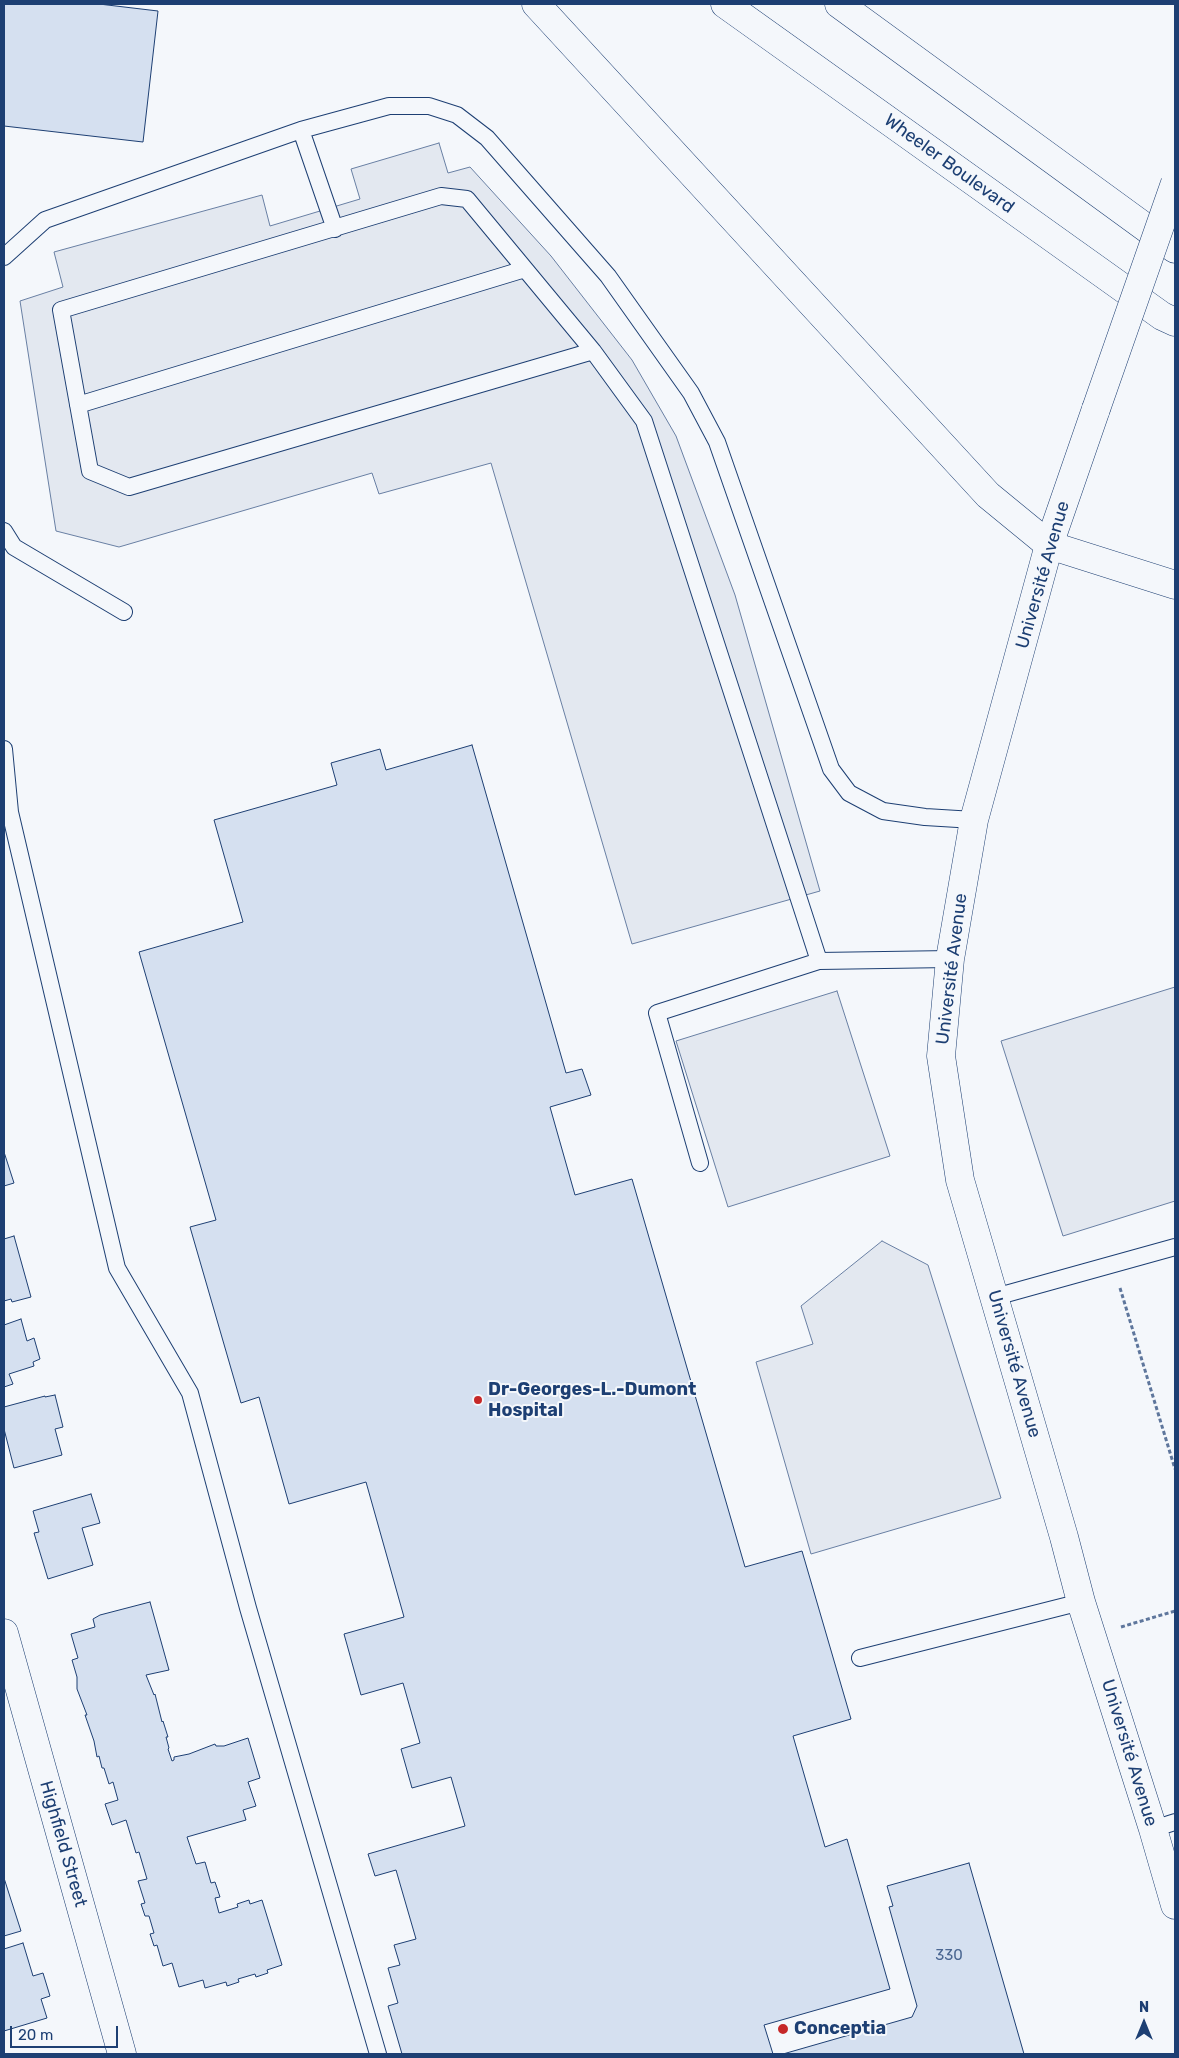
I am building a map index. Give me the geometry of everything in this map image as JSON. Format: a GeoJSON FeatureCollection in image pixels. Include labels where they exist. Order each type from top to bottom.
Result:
{"type":"FeatureCollection","features":[{"type":"Feature","properties":{"kind":"main road"},"geometry":{"type":"LineString","coordinates":[[536,4],[988,494],[1049,545],[1175,585]]}},
{"type":"Feature","properties":{"kind":"main road","name":"Wheeler Boulevard"},"geometry":{"type":"LineString","coordinates":[[725,4],[1162,316],[1175,322]]}},
{"type":"Feature","properties":{"kind":"main road"},"geometry":{"type":"LineString","coordinates":[[839,4],[1175,249]]}},
{"type":"Feature","properties":{"kind":"main road","name":"Université Avenue"},"geometry":{"type":"LineString","coordinates":[[1175,183],[1049,545],[974,820],[950,959],[941,1056],[960,1180],[1081,1602],[1164,1825],[1175,1905]]}},
{"type":"Feature","properties":{"kind":"main road","name":"Highfield Street"},"geometry":{"type":"LineString","coordinates":[[4,1633],[122,2054]]}},
{"type":"Feature","properties":{"kind":"lane"},"geometry":{"type":"LineString","coordinates":[[4,256],[45,220],[301,130],[389,106],[429,106],[457,115],[487,138],[608,276],[691,393],[717,442],[830,768],[849,794],[884,811],[925,817],[974,820]]}},
{"type":"Feature","properties":{"kind":"lane"},"geometry":{"type":"LineString","coordinates":[[301,130],[335,229]]}},
{"type":"Feature","properties":{"kind":"lane"},"geometry":{"type":"LineString","coordinates":[[593,351],[129,487],[90,471],[61,310],[441,196],[467,198],[593,351],[644,421],[819,961]]}},
{"type":"Feature","properties":{"kind":"lane"},"geometry":{"type":"LineString","coordinates":[[78,405],[525,269]]}},
{"type":"Feature","properties":{"kind":"lane"},"geometry":{"type":"LineString","coordinates":[[4,531],[14,547],[124,612]]}},
{"type":"Feature","properties":{"kind":"lane"},"geometry":{"type":"LineString","coordinates":[[4,749],[10,812],[117,1268],[190,1392],[248,1608],[378,2054]]}},
{"type":"Feature","properties":{"kind":"lane"},"geometry":{"type":"LineString","coordinates":[[700,1163],[657,1013],[819,961],[950,959]]}},
{"type":"Feature","properties":{"kind":"lane"},"geometry":{"type":"LineString","coordinates":[[995,1297],[1175,1247]]}},
{"type":"Feature","properties":{"kind":"lane"},"geometry":{"type":"LineString","coordinates":[[860,1658],[1081,1602]]}},
{"type":"Feature","properties":{"kind":"path"},"geometry":{"type":"LineString","coordinates":[[1126,1305],[1175,1469]]}},
{"type":"Feature","properties":{"kind":"path"},"geometry":{"type":"LineString","coordinates":[[1092,1635],[1175,1610]]}},
{"type":"Feature","properties":{"kind":"shaded area"},"geometry":{"type":"Polygon","coordinates":[[[439,143],[448,173],[470,167],[551,256],[632,360],[676,436],[735,595],[820,891],[632,944],[491,463],[379,494],[372,473],[119,547],[56,531],[20,301],[63,287],[54,252],[262,195],[270,226],[360,199],[351,169],[439,143]]]}},
{"type":"Feature","properties":{"kind":"shaded area"},"geometry":{"type":"Polygon","coordinates":[[[1175,987],[1175,1201],[1063,1236],[1001,1041],[1175,987]]]}},
{"type":"Feature","properties":{"kind":"shaded area"},"geometry":{"type":"Polygon","coordinates":[[[837,991],[890,1156],[728,1207],[676,1041],[837,991]]]}},
{"type":"Feature","properties":{"kind":"shaded area"},"geometry":{"type":"Polygon","coordinates":[[[882,1241],[928,1265],[1001,1498],[811,1554],[756,1362],[813,1344],[801,1306],[882,1241]]]}},
{"type":"Feature","properties":{"kind":"building"},"geometry":{"type":"Polygon","coordinates":[[[4,4],[99,4],[158,11],[143,142],[4,126],[4,4]]]}},
{"type":"Feature","properties":{"kind":"building","name":"Dr-Georges-L.-Dumont Hospital"},"geometry":{"type":"Polygon","coordinates":[[[472,745],[566,1073],[582,1069],[591,1095],[550,1107],[575,1195],[632,1179],[745,1567],[802,1551],[851,1719],[793,1736],[825,1847],[847,1839],[890,1989],[764,2025],[773,2054],[402,2054],[388,2006],[398,2003],[388,1968],[400,1965],[394,1945],[416,1939],[396,1870],[375,1876],[368,1854],[465,1826],[451,1777],[412,1788],[401,1749],[420,1743],[403,1683],[361,1695],[344,1634],[404,1617],[366,1482],[289,1504],[259,1397],[241,1403],[190,1227],[216,1220],[139,952],[243,922],[214,820],[337,785],[331,763],[380,749],[386,770],[472,745]]]}},
{"type":"Feature","properties":{"kind":"building"},"geometry":{"type":"Polygon","coordinates":[[[4,1152],[14,1183],[4,1186],[4,1152]]]}},
{"type":"Feature","properties":{"kind":"building"},"geometry":{"type":"Polygon","coordinates":[[[14,1236],[31,1297],[12,1302],[11,1299],[4,1301],[4,1239],[14,1236]]]}},
{"type":"Feature","properties":{"kind":"building"},"geometry":{"type":"Polygon","coordinates":[[[21,1319],[27,1341],[34,1338],[40,1359],[33,1362],[34,1366],[9,1374],[13,1384],[4,1387],[4,1325],[21,1319]]]}},
{"type":"Feature","properties":{"kind":"building"},"geometry":{"type":"Polygon","coordinates":[[[55,1395],[63,1427],[55,1429],[62,1455],[14,1468],[4,1429],[4,1407],[55,1395]]]}},
{"type":"Feature","properties":{"kind":"building"},"geometry":{"type":"Polygon","coordinates":[[[91,1494],[100,1523],[82,1528],[93,1565],[48,1579],[34,1533],[39,1532],[33,1511],[91,1494]]]}},
{"type":"Feature","properties":{"kind":"building"},"geometry":{"type":"Polygon","coordinates":[[[150,1602],[169,1670],[146,1675],[155,1694],[168,1737],[166,1737],[172,1761],[174,1757],[189,1754],[215,1744],[216,1746],[224,1746],[248,1738],[260,1778],[248,1782],[256,1806],[243,1810],[246,1820],[187,1837],[196,1864],[205,1862],[211,1883],[215,1882],[220,1897],[215,1898],[219,1913],[238,1907],[237,1904],[249,1900],[250,1904],[262,1900],[282,1965],[267,1970],[268,1973],[256,1977],[255,1974],[238,1979],[239,1982],[227,1986],[226,1982],[205,1988],[203,1980],[179,1987],[172,1963],[163,1966],[157,1945],[154,1946],[150,1934],[154,1933],[149,1916],[145,1916],[141,1904],[145,1903],[138,1881],[147,1879],[139,1852],[136,1853],[126,1820],[112,1825],[105,1804],[118,1800],[113,1782],[109,1784],[99,1756],[97,1757],[94,1741],[85,1715],[87,1715],[77,1689],[77,1677],[72,1660],[78,1658],[71,1634],[95,1627],[93,1619],[100,1615],[150,1602]]]}},
{"type":"Feature","properties":{"kind":"building"},"geometry":{"type":"Polygon","coordinates":[[[969,1863],[1024,2054],[783,2054],[912,2017],[917,2006],[889,1907],[893,1906],[887,1886],[969,1863]]]}},
{"type":"Feature","properties":{"kind":"building"},"geometry":{"type":"Polygon","coordinates":[[[4,1878],[21,1931],[4,1936],[4,1878]]]}},
{"type":"Feature","properties":{"kind":"building"},"geometry":{"type":"Polygon","coordinates":[[[23,1943],[33,1976],[43,1973],[50,1996],[41,1999],[47,2018],[4,2031],[4,1949],[23,1943]]]}},
{"type":"Feature","properties":{"kind":"place","name":"Dr-Georges-L.-Dumont Hospital"},"geometry":{"type":"Point","coordinates":[478,1400]}},
{"type":"Feature","properties":{"kind":"place","name":"Conceptia"},"geometry":{"type":"Point","coordinates":[783,2029]}}]}
